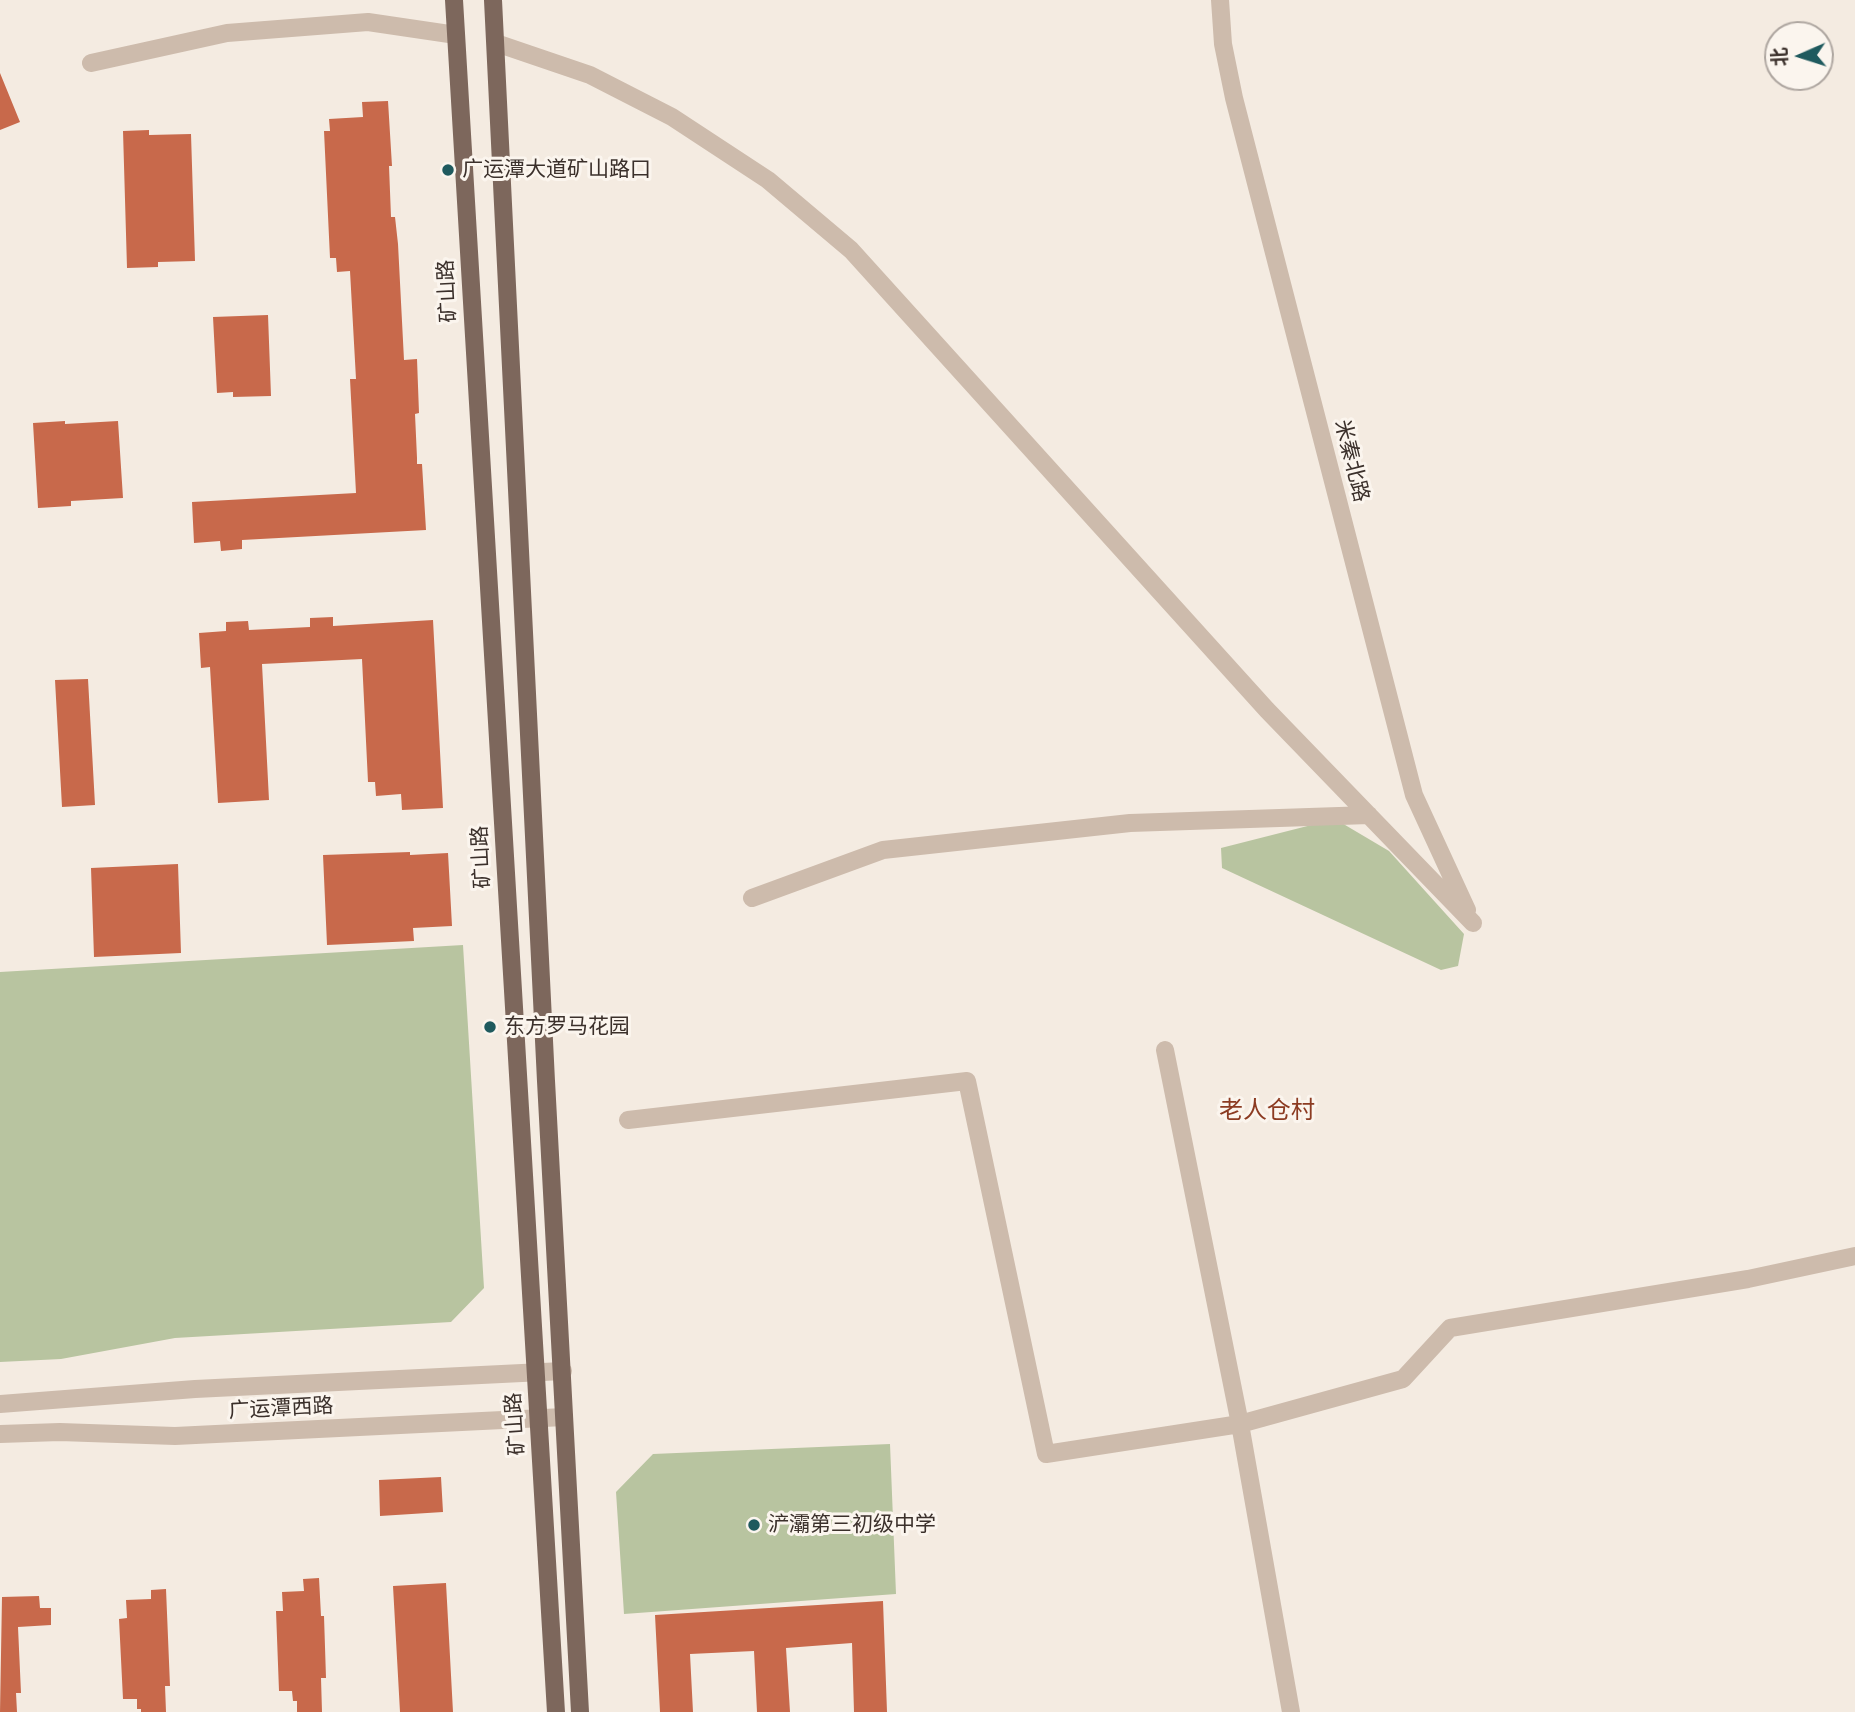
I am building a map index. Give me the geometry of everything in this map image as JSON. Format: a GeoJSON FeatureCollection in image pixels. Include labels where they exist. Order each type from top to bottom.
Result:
{"type":"FeatureCollection","features":[{"type":"Feature","properties":{"kind":"main road","name":"矿山路"},"geometry":{"type":"LineString","coordinates":[[454,0],[556,1712]]}},
{"type":"Feature","properties":{"kind":"main road"},"geometry":{"type":"LineString","coordinates":[[493,0],[580,1712]]}},
{"type":"Feature","properties":{"kind":"street","name":"米秦北路"},"geometry":{"type":"LineString","coordinates":[[1220,0],[1223,44],[1234,98],[1414,795],[1473,923],[1368,815]]}},
{"type":"Feature","properties":{"kind":"street"},"geometry":{"type":"LineString","coordinates":[[91,63],[240,32],[368,22],[456,35]]}},
{"type":"Feature","properties":{"kind":"street"},"geometry":{"type":"LineString","coordinates":[[496,43],[590,75],[672,117],[768,180],[851,250],[1267,710],[1368,815]]}},
{"type":"Feature","properties":{"kind":"street"},"geometry":{"type":"LineString","coordinates":[[752,898],[883,850],[1130,823],[1368,815]]}},
{"type":"Feature","properties":{"kind":"street"},"geometry":{"type":"LineString","coordinates":[[1165,1050],[1240,1424],[1292,1712]]}},
{"type":"Feature","properties":{"kind":"street"},"geometry":{"type":"LineString","coordinates":[[628,1119],[967,1081],[1046,1454],[1240,1424],[1403,1379],[1450,1328],[1748,1279],[1855,1256]]}},
{"type":"Feature","properties":{"kind":"street","name":"广运潭西路"},"geometry":{"type":"LineString","coordinates":[[0,1404],[195,1389],[563,1371]]}},
{"type":"Feature","properties":{"kind":"street","name":"广运潭西路"},"geometry":{"type":"LineString","coordinates":[[0,1434],[60,1432],[175,1436],[564,1418]]}},
{"type":"Feature","properties":{"kind":"green space"},"geometry":{"type":"Polygon","coordinates":[[[1335,819],[1389,851],[1464,934],[1458,966],[1441,970],[1222,868],[1221,848],[1335,819]]]}},
{"type":"Feature","properties":{"kind":"green space"},"geometry":{"type":"Polygon","coordinates":[[[463,945],[484,1288],[451,1322],[175,1338],[61,1359],[0,1362],[0,972],[463,945]]]}},
{"type":"Feature","properties":{"kind":"green space"},"geometry":{"type":"Polygon","coordinates":[[[890,1444],[896,1594],[624,1614],[616,1492],[653,1454],[890,1444]]]}},
{"type":"Feature","properties":{"kind":"building"},"geometry":{"type":"Polygon","coordinates":[[[0,73],[20,122],[0,130],[0,73]]]}},
{"type":"Feature","properties":{"kind":"building"},"geometry":{"type":"Polygon","coordinates":[[[388,101],[392,166],[389,166],[391,217],[395,217],[398,244],[404,360],[417,359],[417,464],[422,464],[426,530],[242,540],[242,549],[221,551],[220,541],[194,543],[192,502],[356,493],[350,379],[356,379],[350,271],[337,272],[336,258],[330,258],[324,131],[330,131],[329,119],[363,117],[362,102],[388,101]]]}},
{"type":"Feature","properties":{"kind":"building"},"geometry":{"type":"Polygon","coordinates":[[[149,130],[149,135],[191,134],[195,261],[158,262],[158,267],[127,268],[123,131],[149,130]]]}},
{"type":"Feature","properties":{"kind":"building"},"geometry":{"type":"Polygon","coordinates":[[[268,315],[271,396],[233,397],[233,392],[217,393],[213,317],[268,315]]]}},
{"type":"Feature","properties":{"kind":"building"},"geometry":{"type":"Polygon","coordinates":[[[65,421],[65,424],[118,421],[123,498],[71,501],[71,506],[38,508],[33,423],[65,421]]]}},
{"type":"Feature","properties":{"kind":"building"},"geometry":{"type":"Polygon","coordinates":[[[333,617],[333,626],[433,620],[443,808],[402,810],[401,794],[376,796],[375,782],[368,782],[362,659],[262,664],[269,800],[218,803],[210,667],[201,668],[199,633],[226,631],[226,622],[248,621],[249,630],[310,627],[310,618],[333,617]]]}},
{"type":"Feature","properties":{"kind":"building"},"geometry":{"type":"Polygon","coordinates":[[[88,679],[95,805],[62,807],[55,680],[88,679]]]}},
{"type":"Feature","properties":{"kind":"building"},"geometry":{"type":"Polygon","coordinates":[[[410,852],[410,855],[448,853],[452,926],[413,928],[414,941],[327,945],[323,855],[410,852]]]}},
{"type":"Feature","properties":{"kind":"building"},"geometry":{"type":"Polygon","coordinates":[[[178,864],[181,953],[94,957],[91,868],[178,864]]]}},
{"type":"Feature","properties":{"kind":"building"},"geometry":{"type":"Polygon","coordinates":[[[441,1477],[443,1512],[380,1516],[379,1480],[441,1477]]]}},
{"type":"Feature","properties":{"kind":"building"},"geometry":{"type":"Polygon","coordinates":[[[319,1578],[321,1616],[324,1616],[326,1678],[321,1678],[322,1712],[297,1712],[297,1701],[293,1701],[292,1691],[279,1691],[276,1611],[283,1611],[282,1592],[304,1591],[303,1579],[319,1578]]]}},
{"type":"Feature","properties":{"kind":"building"},"geometry":{"type":"Polygon","coordinates":[[[446,1583],[453,1712],[400,1712],[393,1586],[446,1583]]]}},
{"type":"Feature","properties":{"kind":"building"},"geometry":{"type":"Polygon","coordinates":[[[166,1589],[170,1686],[165,1686],[166,1712],[141,1712],[141,1709],[137,1709],[137,1699],[123,1699],[119,1619],[127,1618],[126,1600],[151,1599],[151,1590],[166,1589]]]}},
{"type":"Feature","properties":{"kind":"building"},"geometry":{"type":"Polygon","coordinates":[[[39,1596],[40,1608],[51,1608],[51,1625],[18,1627],[21,1693],[16,1693],[17,1712],[0,1712],[2,1597],[39,1596]]]}},
{"type":"Feature","properties":{"kind":"building"},"geometry":{"type":"Polygon","coordinates":[[[883,1601],[887,1712],[854,1712],[852,1643],[786,1648],[790,1712],[757,1712],[754,1651],[690,1654],[693,1712],[660,1712],[655,1615],[883,1601]]]}},
{"type":"Feature","properties":{"kind":"place","name":"广运潭大道矿山路口"},"geometry":{"type":"Point","coordinates":[448,170]}},
{"type":"Feature","properties":{"kind":"place","name":"东方罗马花园"},"geometry":{"type":"Point","coordinates":[490,1027]}},
{"type":"Feature","properties":{"kind":"place","name":"浐灞第三初级中学"},"geometry":{"type":"Point","coordinates":[754,1525]}},
{"type":"Feature","properties":{"kind":"district","name":"老人仓村"},"geometry":{"type":"Point","coordinates":[1267,1111]}}]}
